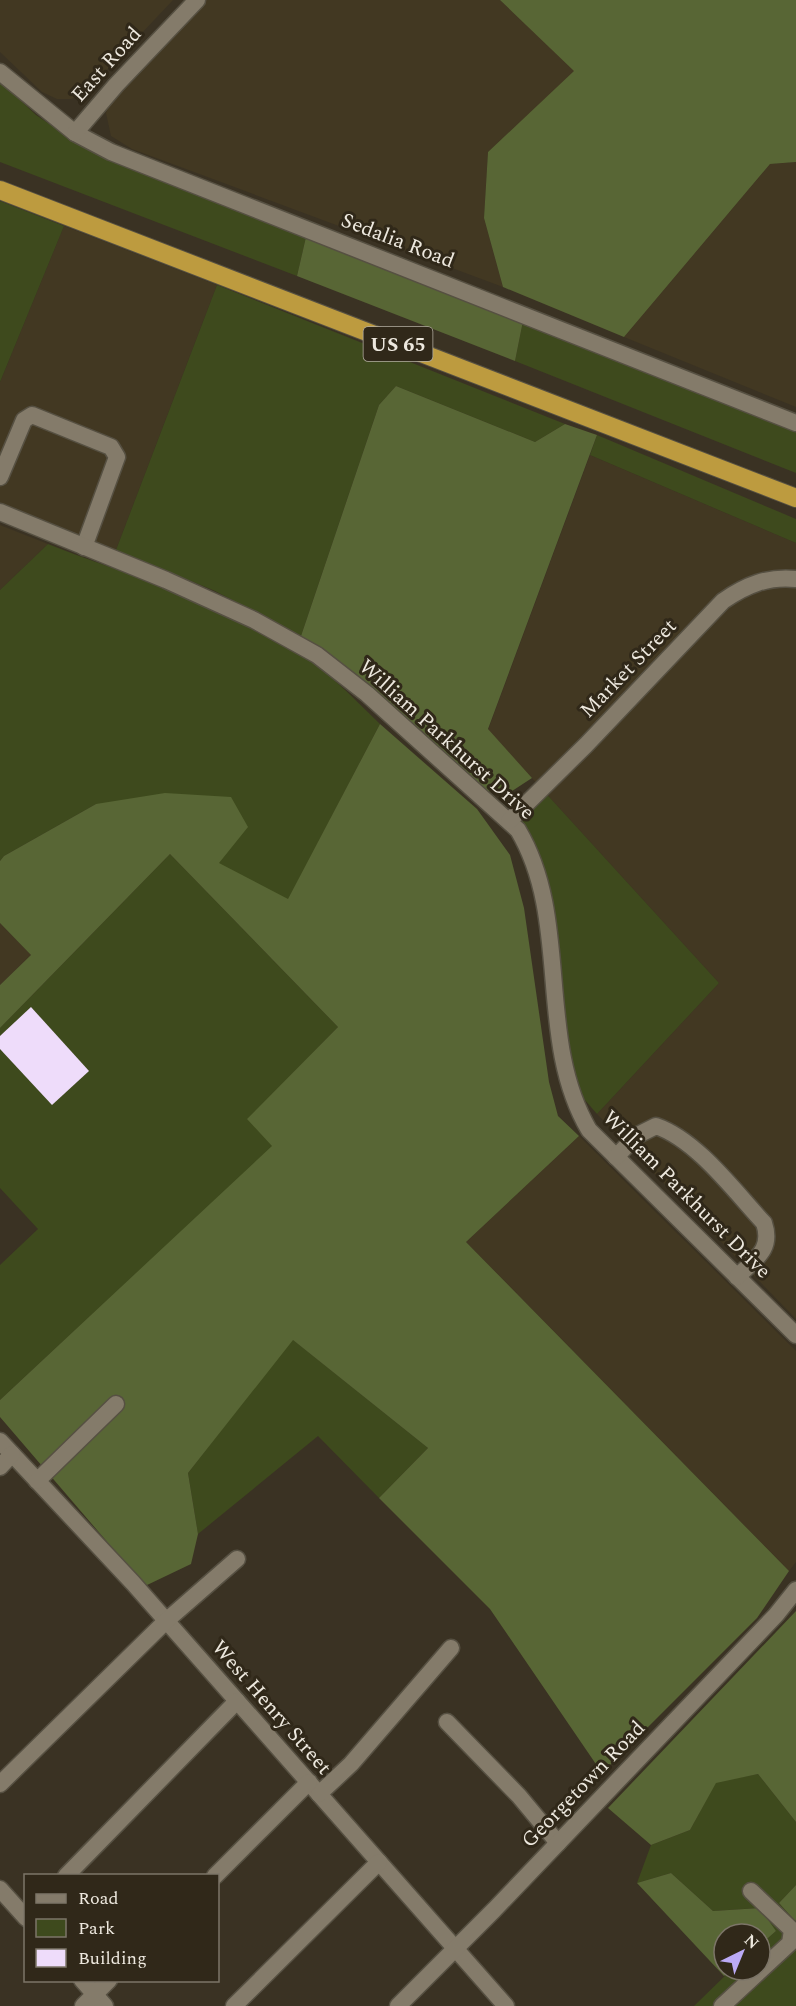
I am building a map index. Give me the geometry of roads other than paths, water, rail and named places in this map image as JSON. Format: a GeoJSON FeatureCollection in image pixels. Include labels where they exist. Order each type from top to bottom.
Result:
{"type":"FeatureCollection","features":[{"type":"Feature","properties":{"kind":"highway","name":"US 65"},"geometry":{"type":"LineString","coordinates":[[0,190],[796,498]]}},
{"type":"Feature","properties":{"kind":"street","name":"East Road"},"geometry":{"type":"LineString","coordinates":[[75,134],[116,85],[197,0]]}},
{"type":"Feature","properties":{"kind":"street","name":"Sedalia Road"},"geometry":{"type":"LineString","coordinates":[[0,72],[75,134],[147,166],[796,423]]}},
{"type":"Feature","properties":{"kind":"street"},"geometry":{"type":"LineString","coordinates":[[0,477],[24,420],[32,416],[111,447],[117,457],[84,547]]}},
{"type":"Feature","properties":{"kind":"street","name":"William Parkhurst Drive"},"geometry":{"type":"LineString","coordinates":[[0,512],[254,620],[317,655],[367,694],[518,830],[533,856],[546,909],[559,1042],[577,1110],[589,1130],[796,1335]]}},
{"type":"Feature","properties":{"kind":"street","name":"Market Street"},"geometry":{"type":"LineString","coordinates":[[509,821],[723,601],[742,588],[757,582],[796,579]]}},
{"type":"Feature","properties":{"kind":"street"},"geometry":{"type":"LineString","coordinates":[[616,1157],[636,1136],[656,1126],[681,1138],[694,1150],[764,1223],[769,1237],[765,1248],[737,1277]]}},
{"type":"Feature","properties":{"kind":"street"},"geometry":{"type":"LineString","coordinates":[[37,1481],[116,1404]]}},
{"type":"Feature","properties":{"kind":"street","name":"West Henry Street"},"geometry":{"type":"LineString","coordinates":[[0,1441],[166,1621],[506,2006]]}},
{"type":"Feature","properties":{"kind":"street"},"geometry":{"type":"LineString","coordinates":[[0,1467],[12,1454]]}},
{"type":"Feature","properties":{"kind":"street"},"geometry":{"type":"LineString","coordinates":[[0,1784],[166,1621],[237,1560]]}},
{"type":"Feature","properties":{"kind":"street","name":"Georgetown Road"},"geometry":{"type":"LineString","coordinates":[[398,2006],[558,1843],[776,1615],[796,1590]]}},
{"type":"Feature","properties":{"kind":"street"},"geometry":{"type":"LineString","coordinates":[[216,1874],[314,1788],[351,1764],[451,1648]]}},
{"type":"Feature","properties":{"kind":"street"},"geometry":{"type":"LineString","coordinates":[[67,1874],[237,1701]]}},
{"type":"Feature","properties":{"kind":"street"},"geometry":{"type":"LineString","coordinates":[[447,1722],[511,1788],[558,1843]]}},
{"type":"Feature","properties":{"kind":"street"},"geometry":{"type":"LineString","coordinates":[[234,2006],[379,1862]]}},
{"type":"Feature","properties":{"kind":"street"},"geometry":{"type":"LineString","coordinates":[[0,1889],[24,1916]]}},
{"type":"Feature","properties":{"kind":"street"},"geometry":{"type":"LineString","coordinates":[[722,2006],[790,1942],[792,1930],[751,1891]]}},
{"type":"Feature","properties":{"kind":"street"},"geometry":{"type":"LineString","coordinates":[[83,1982],[94,2002],[108,1982]]}}]}
